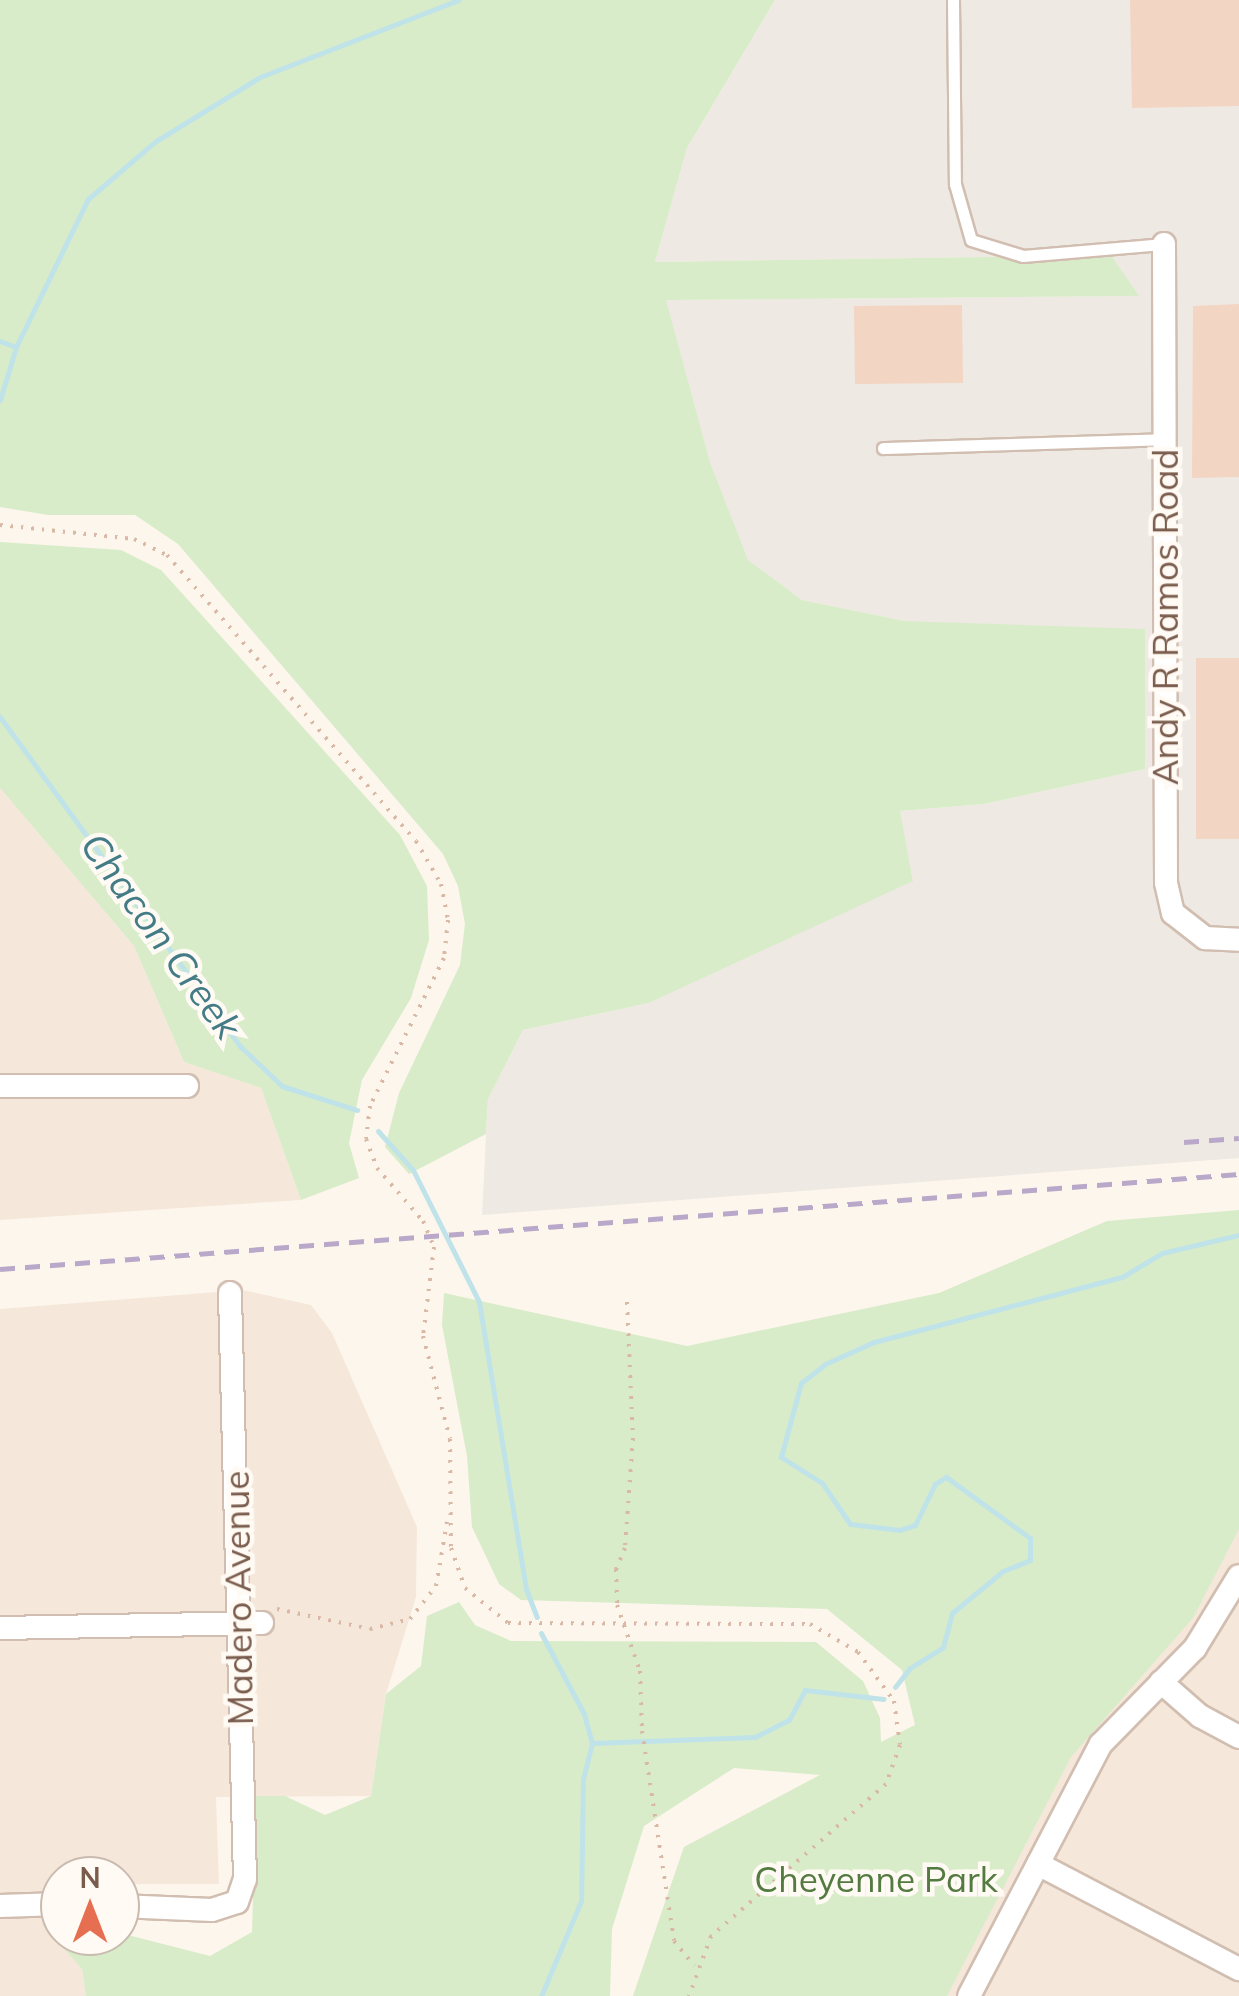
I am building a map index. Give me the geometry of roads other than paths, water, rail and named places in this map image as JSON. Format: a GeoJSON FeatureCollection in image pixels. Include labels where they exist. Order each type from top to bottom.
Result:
{"type":"FeatureCollection","features":[{"type":"Feature","properties":{"kind":"street","name":"Andy R Ramos Road"},"geometry":{"type":"LineString","coordinates":[[1164,244],[1166,883],[1173,913],[1204,938],[1239,940]]}},
{"type":"Feature","properties":{"kind":"street"},"geometry":{"type":"LineString","coordinates":[[0,1086],[187,1086]]}},
{"type":"Feature","properties":{"kind":"street","name":"Madero Avenue"},"geometry":{"type":"LineString","coordinates":[[140,1907],[212,1910],[237,1902],[245,1879],[255,1620],[230,1293]]}},
{"type":"Feature","properties":{"kind":"street"},"geometry":{"type":"LineString","coordinates":[[969,1996],[1101,1744],[1206,1634],[1238,1579]]}},
{"type":"Feature","properties":{"kind":"street"},"geometry":{"type":"LineString","coordinates":[[0,1628],[255,1620]]}},
{"type":"Feature","properties":{"kind":"street"},"geometry":{"type":"LineString","coordinates":[[1161,1682],[1200,1716],[1239,1737]]}},
{"type":"Feature","properties":{"kind":"street"},"geometry":{"type":"LineString","coordinates":[[1038,1864],[1239,1968]]}},
{"type":"Feature","properties":{"kind":"street"},"geometry":{"type":"LineString","coordinates":[[0,1906],[40,1905]]}},
{"type":"Feature","properties":{"kind":"lane"},"geometry":{"type":"LineString","coordinates":[[953,0],[955,184],[971,240],[1023,256],[1164,244]]}},
{"type":"Feature","properties":{"kind":"lane"},"geometry":{"type":"LineString","coordinates":[[884,448],[1164,438]]}},
{"type":"Feature","properties":{"kind":"waterway","name":"Chacon Creek"},"geometry":{"type":"LineString","coordinates":[[0,400],[16,347],[88,199],[156,141],[260,77],[459,0]]}},
{"type":"Feature","properties":{"kind":"waterway"},"geometry":{"type":"LineString","coordinates":[[0,341],[16,347]]}},
{"type":"Feature","properties":{"kind":"waterway","name":"Chacon Creek"},"geometry":{"type":"LineString","coordinates":[[0,717],[241,1047],[282,1086],[357,1110]]}},
{"type":"Feature","properties":{"kind":"waterway","name":"Chacon Creek"},"geometry":{"type":"LineString","coordinates":[[378,1131],[413,1170],[479,1302],[526,1589],[537,1617]]}},
{"type":"Feature","properties":{"kind":"waterway"},"geometry":{"type":"LineString","coordinates":[[895,1687],[910,1668],[943,1647],[952,1613],[1003,1571],[1030,1560],[1030,1538],[946,1477],[935,1484],[915,1525],[900,1530],[850,1524],[822,1483],[781,1457],[801,1383],[825,1364],[874,1342],[1122,1277],[1162,1253],[1239,1235]]}},
{"type":"Feature","properties":{"kind":"waterway","name":"Chacon Creek"},"geometry":{"type":"LineString","coordinates":[[541,1633],[584,1714],[592,1743],[583,1780],[581,1901],[541,1996]]}},
{"type":"Feature","properties":{"kind":"waterway"},"geometry":{"type":"LineString","coordinates":[[592,1743],[755,1737],[789,1720],[805,1690],[883,1699]]}},
{"type":"Feature","properties":{"kind":"railway"},"geometry":{"type":"LineString","coordinates":[[1184,1142],[1239,1138]]}},
{"type":"Feature","properties":{"kind":"railway"},"geometry":{"type":"LineString","coordinates":[[0,1269],[1239,1174]]}},
{"type":"Feature","properties":{"kind":"park label","name":"Cheyenne Park"},"geometry":{"type":"Point","coordinates":[876,1879]}}]}
